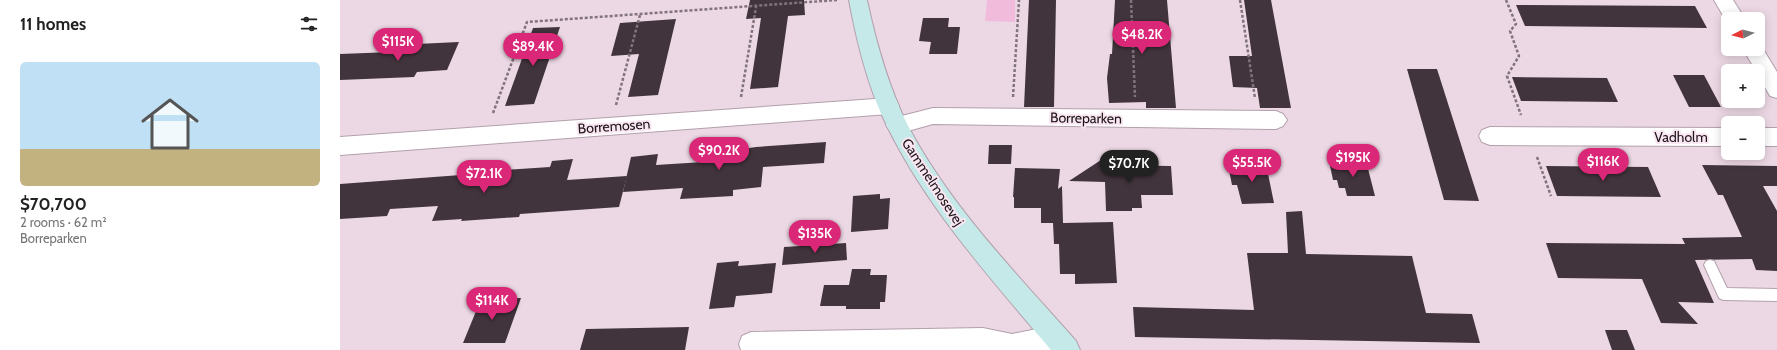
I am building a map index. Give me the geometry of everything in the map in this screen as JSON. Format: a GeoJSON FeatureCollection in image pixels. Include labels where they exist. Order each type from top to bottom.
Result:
{"type":"FeatureCollection","features":[{"type":"Feature","properties":{"kind":"street","name":"Gammelmosevej"},"geometry":{"type":"LineString","coordinates":[[858,0],[865,38],[893,116],[927,176],[966,231],[1062,344]]}},
{"type":"Feature","properties":{"kind":"street"},"geometry":{"type":"LineString","coordinates":[[1723,0],[1731,12]]}},
{"type":"Feature","properties":{"kind":"street"},"geometry":{"type":"LineString","coordinates":[[1757,56],[1777,90]]}},
{"type":"Feature","properties":{"kind":"street","name":"Borreparken"},"geometry":{"type":"LineString","coordinates":[[893,116],[1267,120]]}},
{"type":"Feature","properties":{"kind":"street","name":"Borremosen"},"geometry":{"type":"LineString","coordinates":[[340,146],[738,117],[893,116]]}},
{"type":"Feature","properties":{"kind":"street","name":"Vadholm"},"geometry":{"type":"LineString","coordinates":[[1490,136],[1721,137]]}},
{"type":"Feature","properties":{"kind":"street"},"geometry":{"type":"LineString","coordinates":[[1765,137],[1777,137]]}},
{"type":"Feature","properties":{"kind":"street","name":"Gammelmosevej"},"geometry":{"type":"LineString","coordinates":[[751,344],[983,340],[1012,346],[1062,344]]}},
{"type":"Feature","properties":{"kind":"lane"},"geometry":{"type":"LineString","coordinates":[[1710,265],[1723,294],[1777,295]]}},
{"type":"Feature","properties":{"kind":"path"},"geometry":{"type":"LineString","coordinates":[[485,136],[527,22],[842,0]]}},
{"type":"Feature","properties":{"kind":"path"},"geometry":{"type":"LineString","coordinates":[[1012,117],[1019,0]]}},
{"type":"Feature","properties":{"kind":"path"},"geometry":{"type":"LineString","coordinates":[[1131,0],[1136,119]]}},
{"type":"Feature","properties":{"kind":"path"},"geometry":{"type":"LineString","coordinates":[[1240,0],[1267,120]]}},
{"type":"Feature","properties":{"kind":"path"},"geometry":{"type":"LineString","coordinates":[[1506,0],[1516,24],[1510,31],[1520,56],[1507,76],[1551,196]]}},
{"type":"Feature","properties":{"kind":"path"},"geometry":{"type":"LineString","coordinates":[[738,117],[756,7]]}},
{"type":"Feature","properties":{"kind":"path"},"geometry":{"type":"LineString","coordinates":[[610,127],[640,15]]}},
{"type":"Feature","properties":{"kind":"shaded area"},"geometry":{"type":"Polygon","coordinates":[[[987,0],[1015,0],[1015,22],[985,21],[987,0]]]}},
{"type":"Feature","properties":{"kind":"building"},"geometry":{"type":"Polygon","coordinates":[[[750,0],[804,0],[805,15],[788,16],[778,87],[750,89],[761,18],[746,19],[750,0]]]}},
{"type":"Feature","properties":{"kind":"building"},"geometry":{"type":"Polygon","coordinates":[[[1029,0],[1056,0],[1054,107],[1024,107],[1029,0]]]}},
{"type":"Feature","properties":{"kind":"building"},"geometry":{"type":"Polygon","coordinates":[[[1115,0],[1167,0],[1176,108],[1146,108],[1146,102],[1109,103],[1107,78],[1110,54],[1112,54],[1115,0]]]}},
{"type":"Feature","properties":{"kind":"building"},"geometry":{"type":"Polygon","coordinates":[[[1244,0],[1271,0],[1291,108],[1260,108],[1257,88],[1233,87],[1229,56],[1252,56],[1244,0]]]}},
{"type":"Feature","properties":{"kind":"building"},"geometry":{"type":"Polygon","coordinates":[[[1516,5],[1695,6],[1707,28],[1525,26],[1516,5]]]}},
{"type":"Feature","properties":{"kind":"building"},"geometry":{"type":"Polygon","coordinates":[[[923,18],[949,18],[948,27],[960,27],[957,54],[929,54],[931,42],[919,41],[923,18]]]}},
{"type":"Feature","properties":{"kind":"building"},"geometry":{"type":"Polygon","coordinates":[[[676,19],[658,95],[628,97],[639,54],[611,56],[620,23],[676,19]]]}},
{"type":"Feature","properties":{"kind":"building"},"geometry":{"type":"Polygon","coordinates":[[[560,27],[534,104],[505,106],[533,28],[560,27]]]}},
{"type":"Feature","properties":{"kind":"building"},"geometry":{"type":"Polygon","coordinates":[[[459,42],[447,70],[417,72],[414,77],[340,80],[340,54],[392,52],[395,45],[459,42]]]}},
{"type":"Feature","properties":{"kind":"building"},"geometry":{"type":"Polygon","coordinates":[[[1407,69],[1437,69],[1479,201],[1444,200],[1407,69]]]}},
{"type":"Feature","properties":{"kind":"building"},"geometry":{"type":"Polygon","coordinates":[[[1673,75],[1704,75],[1721,107],[1689,107],[1673,75]]]}},
{"type":"Feature","properties":{"kind":"building"},"geometry":{"type":"Polygon","coordinates":[[[1512,77],[1607,78],[1618,102],[1521,101],[1512,77]]]}},
{"type":"Feature","properties":{"kind":"building"},"geometry":{"type":"Polygon","coordinates":[[[826,142],[824,163],[763,167],[761,187],[733,190],[733,196],[680,199],[683,188],[623,192],[631,157],[658,154],[656,165],[735,160],[736,150],[756,147],[826,142]]]}},
{"type":"Feature","properties":{"kind":"building"},"geometry":{"type":"Polygon","coordinates":[[[989,145],[1012,145],[1011,164],[988,164],[989,145]]]}},
{"type":"Feature","properties":{"kind":"building"},"geometry":{"type":"Polygon","coordinates":[[[573,159],[567,180],[627,176],[619,207],[520,214],[519,217],[461,221],[462,219],[432,221],[438,206],[390,209],[387,216],[340,219],[340,184],[550,167],[552,161],[573,159]]]}},
{"type":"Feature","properties":{"kind":"building"},"geometry":{"type":"Polygon","coordinates":[[[1101,160],[1105,165],[1171,166],[1173,195],[1141,195],[1142,208],[1132,208],[1132,211],[1106,211],[1105,182],[1069,181],[1101,160]]]}},
{"type":"Feature","properties":{"kind":"building"},"geometry":{"type":"Polygon","coordinates":[[[1329,161],[1366,161],[1375,196],[1347,196],[1345,188],[1339,188],[1337,180],[1333,180],[1329,161]]]}},
{"type":"Feature","properties":{"kind":"building"},"geometry":{"type":"Polygon","coordinates":[[[1266,164],[1274,203],[1242,204],[1237,185],[1232,185],[1228,165],[1266,164]]]}},
{"type":"Feature","properties":{"kind":"building"},"geometry":{"type":"Polygon","coordinates":[[[1702,165],[1777,166],[1777,186],[1763,186],[1777,211],[1777,271],[1756,270],[1752,259],[1695,260],[1714,303],[1678,302],[1698,324],[1661,323],[1642,279],[1558,278],[1546,243],[1685,244],[1682,238],[1742,237],[1723,195],[1718,195],[1702,165]]]}},
{"type":"Feature","properties":{"kind":"building"},"geometry":{"type":"Polygon","coordinates":[[[1546,166],[1648,167],[1661,197],[1557,196],[1546,166]]]}},
{"type":"Feature","properties":{"kind":"building"},"geometry":{"type":"Polygon","coordinates":[[[1015,168],[1060,169],[1058,189],[1062,186],[1063,223],[1113,222],[1117,283],[1075,284],[1075,274],[1060,274],[1059,244],[1054,244],[1053,223],[1041,223],[1041,208],[1014,208],[1013,197],[1015,168]]]}},
{"type":"Feature","properties":{"kind":"building"},"geometry":{"type":"Polygon","coordinates":[[[880,194],[880,199],[890,198],[888,229],[851,232],[853,196],[880,194]]]}},
{"type":"Feature","properties":{"kind":"building"},"geometry":{"type":"Polygon","coordinates":[[[1302,211],[1306,254],[1412,256],[1426,313],[1472,314],[1480,343],[1135,337],[1133,307],[1254,310],[1247,253],[1288,253],[1286,212],[1302,211]]]}},
{"type":"Feature","properties":{"kind":"building"},"geometry":{"type":"Polygon","coordinates":[[[846,243],[847,260],[782,265],[784,247],[846,243]]]}},
{"type":"Feature","properties":{"kind":"building"},"geometry":{"type":"Polygon","coordinates":[[[739,261],[738,266],[776,263],[772,293],[736,296],[734,307],[709,309],[717,263],[739,261]]]}},
{"type":"Feature","properties":{"kind":"building"},"geometry":{"type":"Polygon","coordinates":[[[852,269],[871,269],[870,275],[887,275],[885,302],[880,302],[880,309],[846,309],[846,306],[820,306],[824,285],[849,285],[852,269]]]}},
{"type":"Feature","properties":{"kind":"building"},"geometry":{"type":"Polygon","coordinates":[[[521,298],[505,343],[463,343],[481,299],[521,298]]]}},
{"type":"Feature","properties":{"kind":"building"},"geometry":{"type":"Polygon","coordinates":[[[689,327],[685,350],[580,350],[586,329],[689,327]]]}},
{"type":"Feature","properties":{"kind":"building"},"geometry":{"type":"Polygon","coordinates":[[[1605,330],[1627,330],[1635,350],[1612,350],[1605,330]]]}}]}
